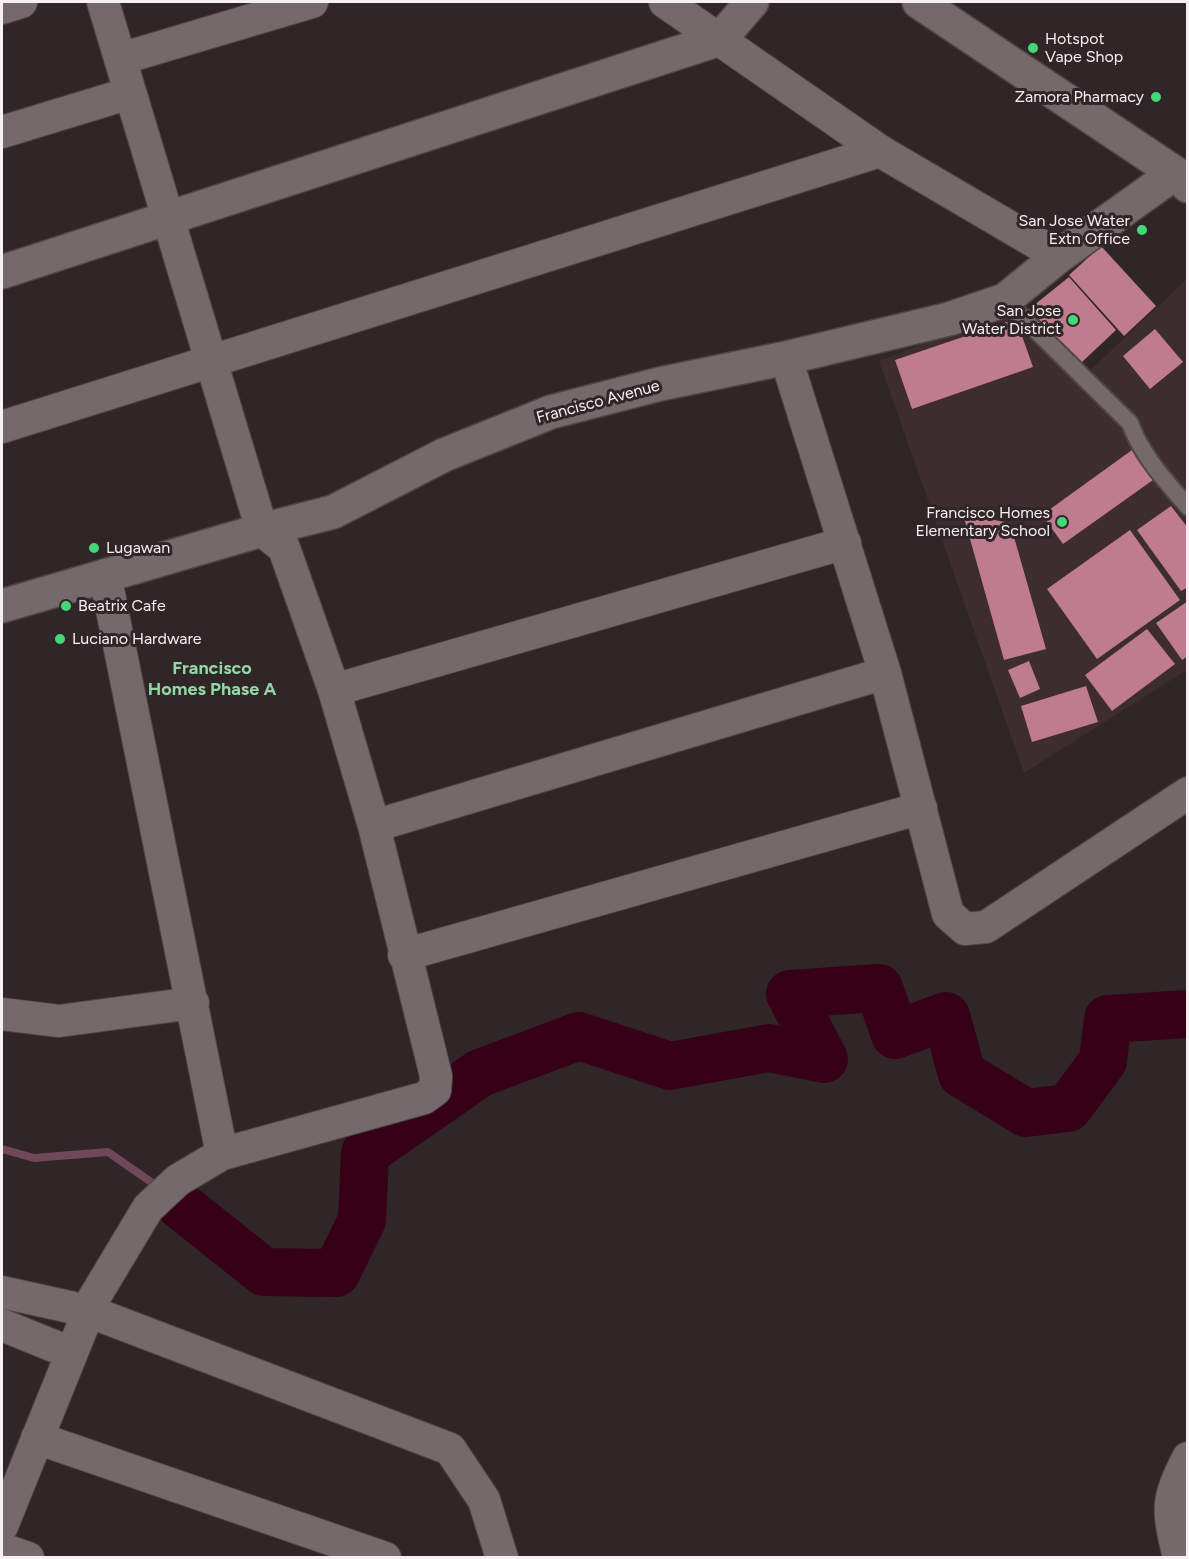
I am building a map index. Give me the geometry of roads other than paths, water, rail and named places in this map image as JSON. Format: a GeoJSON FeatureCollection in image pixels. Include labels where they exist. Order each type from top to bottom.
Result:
{"type":"FeatureCollection","features":[{"type":"Feature","properties":{"kind":"street"},"geometry":{"type":"LineString","coordinates":[[2,8],[21,2]]}},
{"type":"Feature","properties":{"kind":"street"},"geometry":{"type":"LineString","coordinates":[[2,1526],[88,1311],[148,1208],[178,1180],[222,1154],[424,1098],[435,1090],[436,1077],[404,955],[374,826],[334,690],[284,548],[262,530],[103,2]]}},
{"type":"Feature","properties":{"kind":"street"},"geometry":{"type":"LineString","coordinates":[[120,59],[312,2]]}},
{"type":"Feature","properties":{"kind":"street"},"geometry":{"type":"LineString","coordinates":[[665,2],[880,151],[1059,256]]}},
{"type":"Feature","properties":{"kind":"street"},"geometry":{"type":"LineString","coordinates":[[2,272],[720,39],[752,2]]}},
{"type":"Feature","properties":{"kind":"street"},"geometry":{"type":"LineString","coordinates":[[919,2],[1183,172]]}},
{"type":"Feature","properties":{"kind":"street"},"geometry":{"type":"LineString","coordinates":[[2,132],[130,93]]}},
{"type":"Feature","properties":{"kind":"street"},"geometry":{"type":"LineString","coordinates":[[2,427],[880,151]]}},
{"type":"Feature","properties":{"kind":"street","name":"Francisco Avenue"},"geometry":{"type":"LineString","coordinates":[[2,606],[262,530],[333,512],[444,455],[550,412],[660,384],[786,358],[949,319],[1005,300],[1059,256],[1183,172]]}},
{"type":"Feature","properties":{"kind":"street"},"geometry":{"type":"LineString","coordinates":[[786,358],[885,673],[948,914],[965,929],[986,927],[1188,793]]}},
{"type":"Feature","properties":{"kind":"street"},"geometry":{"type":"LineString","coordinates":[[334,690],[845,543]]}},
{"type":"Feature","properties":{"kind":"street"},"geometry":{"type":"LineString","coordinates":[[105,575],[222,1154]]}},
{"type":"Feature","properties":{"kind":"street"},"geometry":{"type":"LineString","coordinates":[[374,826],[885,673]]}},
{"type":"Feature","properties":{"kind":"street"},"geometry":{"type":"LineString","coordinates":[[404,955],[921,808]]}},
{"type":"Feature","properties":{"kind":"street"},"geometry":{"type":"LineString","coordinates":[[2,1014],[59,1021],[193,1003]]}},
{"type":"Feature","properties":{"kind":"street"},"geometry":{"type":"LineString","coordinates":[[2,1292],[88,1311],[450,1449],[484,1500],[502,1557]]}},
{"type":"Feature","properties":{"kind":"street"},"geometry":{"type":"LineString","coordinates":[[2,1325],[70,1353]]}},
{"type":"Feature","properties":{"kind":"street"},"geometry":{"type":"LineString","coordinates":[[37,1438],[385,1557]]}},
{"type":"Feature","properties":{"kind":"street"},"geometry":{"type":"LineString","coordinates":[[1179,1557],[1178,1510],[1173,1486],[1188,1458]]}},
{"type":"Feature","properties":{"kind":"street"},"geometry":{"type":"LineString","coordinates":[[2,1549],[28,1557]]}},
{"type":"Feature","properties":{"kind":"lane"},"geometry":{"type":"LineString","coordinates":[[1005,300],[1130,423],[1154,468],[1188,507]]}},
{"type":"Feature","properties":{"kind":"waterway"},"geometry":{"type":"LineString","coordinates":[[180,1205],[264,1272],[336,1273],[362,1220],[365,1153],[480,1073],[579,1036],[670,1066],[769,1048],[824,1059],[790,994],[879,988],[895,1035],[946,1016],[962,1074],[1026,1113],[1068,1108],[1103,1061],[1108,1019],[1188,1014]]}},
{"type":"Feature","properties":{"kind":"waterway"},"geometry":{"type":"LineString","coordinates":[[2,1149],[34,1158],[108,1152],[151,1182]]}},
{"type":"Feature","properties":{"kind":"place","name":"Hotspot Vape Shop"},"geometry":{"type":"Point","coordinates":[1033,48]}},
{"type":"Feature","properties":{"kind":"place","name":"Zamora Pharmacy"},"geometry":{"type":"Point","coordinates":[1156,97]}},
{"type":"Feature","properties":{"kind":"place","name":"San Jose Water Extn Office"},"geometry":{"type":"Point","coordinates":[1142,230]}},
{"type":"Feature","properties":{"kind":"place","name":"San Jose Water District"},"geometry":{"type":"Point","coordinates":[1073,320]}},
{"type":"Feature","properties":{"kind":"place","name":"Francisco Homes Elementary School"},"geometry":{"type":"Point","coordinates":[1062,522]}},
{"type":"Feature","properties":{"kind":"place","name":"Lugawan"},"geometry":{"type":"Point","coordinates":[94,548]}},
{"type":"Feature","properties":{"kind":"place","name":"Beatrix Cafe"},"geometry":{"type":"Point","coordinates":[66,606]}},
{"type":"Feature","properties":{"kind":"place","name":"Luciano Hardware"},"geometry":{"type":"Point","coordinates":[60,639]}},
{"type":"Feature","properties":{"kind":"district","name":"Francisco Homes Phase A"},"geometry":{"type":"Point","coordinates":[212,679]}}]}
